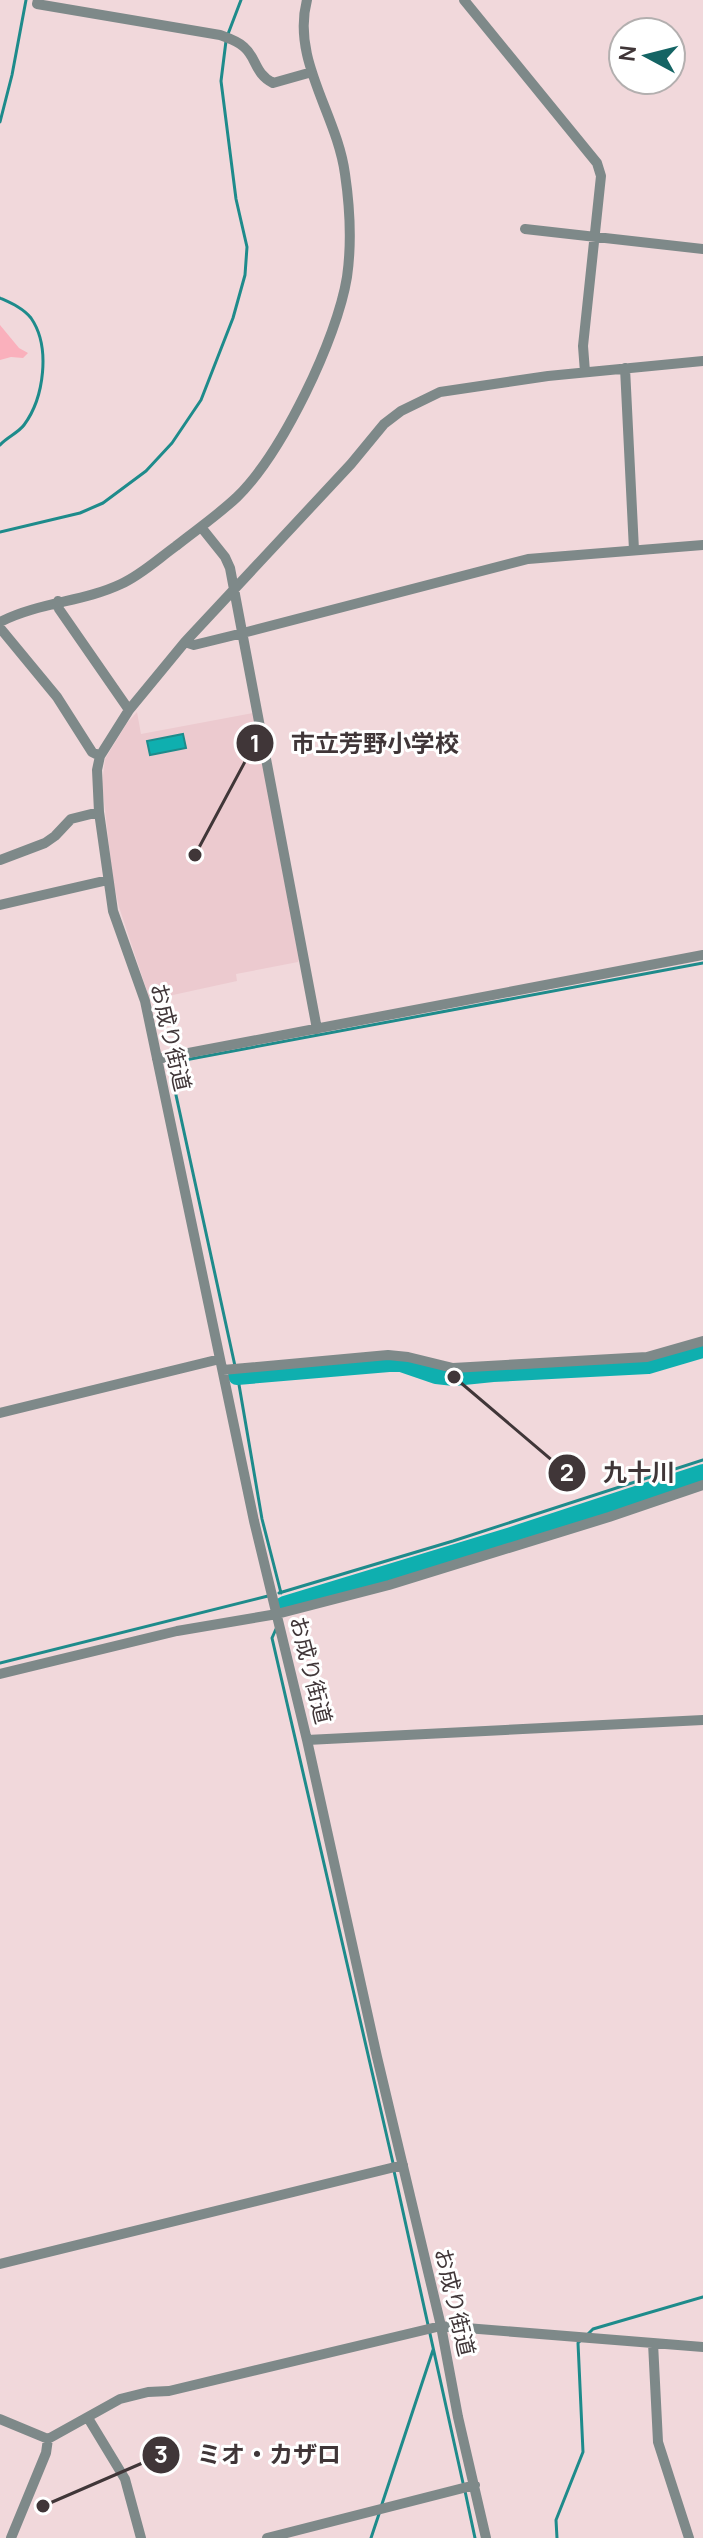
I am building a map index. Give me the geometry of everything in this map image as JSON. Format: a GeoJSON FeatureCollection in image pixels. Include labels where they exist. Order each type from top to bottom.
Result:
{"type":"FeatureCollection","features":[{"type":"Feature","properties":{"kind":"street"},"geometry":{"type":"LineString","coordinates":[[38,0],[37,4],[220,35],[244,46],[255,68],[273,83],[312,72]]}},
{"type":"Feature","properties":{"kind":"street"},"geometry":{"type":"LineString","coordinates":[[0,622],[15,614],[121,584],[201,527],[238,495],[271,454],[296,410],[340,307],[350,246],[347,190],[338,142],[304,49],[302,33],[307,0]]}},
{"type":"Feature","properties":{"kind":"street"},"geometry":{"type":"LineString","coordinates":[[464,0],[597,163],[601,176],[583,346],[585,372]]}},
{"type":"Feature","properties":{"kind":"street"},"geometry":{"type":"LineString","coordinates":[[525,229],[703,249]]}},
{"type":"Feature","properties":{"kind":"street"},"geometry":{"type":"LineString","coordinates":[[0,628],[57,697],[92,752],[100,756],[129,710],[185,642],[351,464],[384,424],[401,411],[440,392],[585,372],[703,361]]}},
{"type":"Feature","properties":{"kind":"street"},"geometry":{"type":"LineString","coordinates":[[625,368],[634,550]]}},
{"type":"Feature","properties":{"kind":"street"},"geometry":{"type":"LineString","coordinates":[[201,527],[230,568],[317,1029]]}},
{"type":"Feature","properties":{"kind":"street"},"geometry":{"type":"LineString","coordinates":[[185,642],[194,645],[528,559],[703,545]]}},
{"type":"Feature","properties":{"kind":"street"},"geometry":{"type":"LineString","coordinates":[[58,601],[59,609],[129,710]]}},
{"type":"Feature","properties":{"kind":"street","name":"お成り街道"},"geometry":{"type":"LineString","coordinates":[[100,756],[97,770],[99,812],[113,911],[145,1001],[254,1521],[307,1740],[396,2167],[441,2326],[486,2538]]}},
{"type":"Feature","properties":{"kind":"street"},"geometry":{"type":"LineString","coordinates":[[0,860],[45,843],[71,819],[99,812]]}},
{"type":"Feature","properties":{"kind":"street"},"geometry":{"type":"LineString","coordinates":[[0,905],[108,880]]}},
{"type":"Feature","properties":{"kind":"street"},"geometry":{"type":"LineString","coordinates":[[157,1059],[703,955]]}},
{"type":"Feature","properties":{"kind":"street"},"geometry":{"type":"LineString","coordinates":[[0,1413],[222,1364],[388,1355],[453,1368],[647,1357],[703,1341]]}},
{"type":"Feature","properties":{"kind":"street"},"geometry":{"type":"LineString","coordinates":[[0,1674],[177,1631],[277,1614],[462,1564],[703,1485]]}},
{"type":"Feature","properties":{"kind":"street"},"geometry":{"type":"LineString","coordinates":[[307,1740],[703,1720]]}},
{"type":"Feature","properties":{"kind":"street"},"geometry":{"type":"LineString","coordinates":[[0,2264],[396,2167]]}},
{"type":"Feature","properties":{"kind":"street"},"geometry":{"type":"LineString","coordinates":[[48,2439],[110,2403],[130,2396],[169,2391],[441,2326],[703,2347]]}},
{"type":"Feature","properties":{"kind":"street"},"geometry":{"type":"LineString","coordinates":[[653,2343],[658,2442],[689,2538]]}},
{"type":"Feature","properties":{"kind":"street"},"geometry":{"type":"LineString","coordinates":[[88,2418],[125,2479],[141,2538]]}},
{"type":"Feature","properties":{"kind":"street"},"geometry":{"type":"LineString","coordinates":[[0,2419],[48,2439]]}},
{"type":"Feature","properties":{"kind":"street"},"geometry":{"type":"LineString","coordinates":[[11,2538],[46,2453],[48,2439]]}},
{"type":"Feature","properties":{"kind":"street"},"geometry":{"type":"LineString","coordinates":[[267,2538],[475,2485]]}},
{"type":"Feature","properties":{"kind":"shaded area"},"geometry":{"type":"Polygon","coordinates":[[[0,325],[19,348],[28,353],[23,358],[0,360],[0,325]]]}},
{"type":"Feature","properties":{"kind":"shaded area"},"geometry":{"type":"Polygon","coordinates":[[[137,712],[141,734],[253,713],[298,962],[236,974],[237,981],[150,1000],[113,880],[102,784],[105,759],[137,712]]]}},
{"type":"Feature","properties":{"kind":"water"},"geometry":{"type":"Polygon","coordinates":[[[183,734],[186,748],[150,755],[147,741],[183,734]]]}},
{"type":"Feature","properties":{"kind":"waterway"},"geometry":{"type":"LineString","coordinates":[[0,122],[26,0]]}},
{"type":"Feature","properties":{"kind":"waterway"},"geometry":{"type":"LineString","coordinates":[[228,34],[241,0]]}},
{"type":"Feature","properties":{"kind":"waterway"},"geometry":{"type":"LineString","coordinates":[[0,532],[80,513],[103,503],[146,471],[172,443],[201,400],[233,318],[245,275],[247,247],[236,199],[221,81],[226,41]]}},
{"type":"Feature","properties":{"kind":"waterway"},"geometry":{"type":"LineString","coordinates":[[0,298],[31,318],[43,357],[40,387],[31,414],[22,428],[0,445]]}},
{"type":"Feature","properties":{"kind":"waterway"},"geometry":{"type":"LineString","coordinates":[[235,1366],[169,1063],[703,963]]}},
{"type":"Feature","properties":{"kind":"waterway"},"geometry":{"type":"LineString","coordinates":[[237,1376],[401,1363],[436,1375],[454,1377],[648,1365],[703,1349]]}},
{"type":"Feature","properties":{"kind":"waterway"},"geometry":{"type":"LineString","coordinates":[[237,1373],[262,1519],[281,1593]]}},
{"type":"Feature","properties":{"kind":"waterway"},"geometry":{"type":"LineString","coordinates":[[279,1593],[453,1541],[703,1460]]}},
{"type":"Feature","properties":{"kind":"waterway"},"geometry":{"type":"LineString","coordinates":[[284,1605],[703,1473]]}},
{"type":"Feature","properties":{"kind":"waterway"},"geometry":{"type":"LineString","coordinates":[[0,1663],[268,1596]]}},
{"type":"Feature","properties":{"kind":"waterway"},"geometry":{"type":"LineString","coordinates":[[276,1629],[272,1638],[393,2163]]}},
{"type":"Feature","properties":{"kind":"waterway"},"geometry":{"type":"LineString","coordinates":[[394,2171],[463,2483]]}},
{"type":"Feature","properties":{"kind":"waterway"},"geometry":{"type":"LineString","coordinates":[[586,2336],[593,2329],[703,2297]]}},
{"type":"Feature","properties":{"kind":"waterway"},"geometry":{"type":"LineString","coordinates":[[557,2538],[556,2520],[583,2452],[580,2341]]}},
{"type":"Feature","properties":{"kind":"waterway"},"geometry":{"type":"LineString","coordinates":[[381,2507],[433,2350]]}},
{"type":"Feature","properties":{"kind":"waterway"},"geometry":{"type":"LineString","coordinates":[[465,2491],[475,2538]]}},
{"type":"Feature","properties":{"kind":"waterway"},"geometry":{"type":"LineString","coordinates":[[371,2538],[379,2514]]}},
{"type":"Feature","properties":{"kind":"place","name":"市立芳野小学校"},"geometry":{"type":"Point","coordinates":[195,855]}},
{"type":"Feature","properties":{"kind":"place","name":"九十川"},"geometry":{"type":"Point","coordinates":[454,1377]}},
{"type":"Feature","properties":{"kind":"place","name":"ミオ・カザロ"},"geometry":{"type":"Point","coordinates":[43,2506]}}]}
